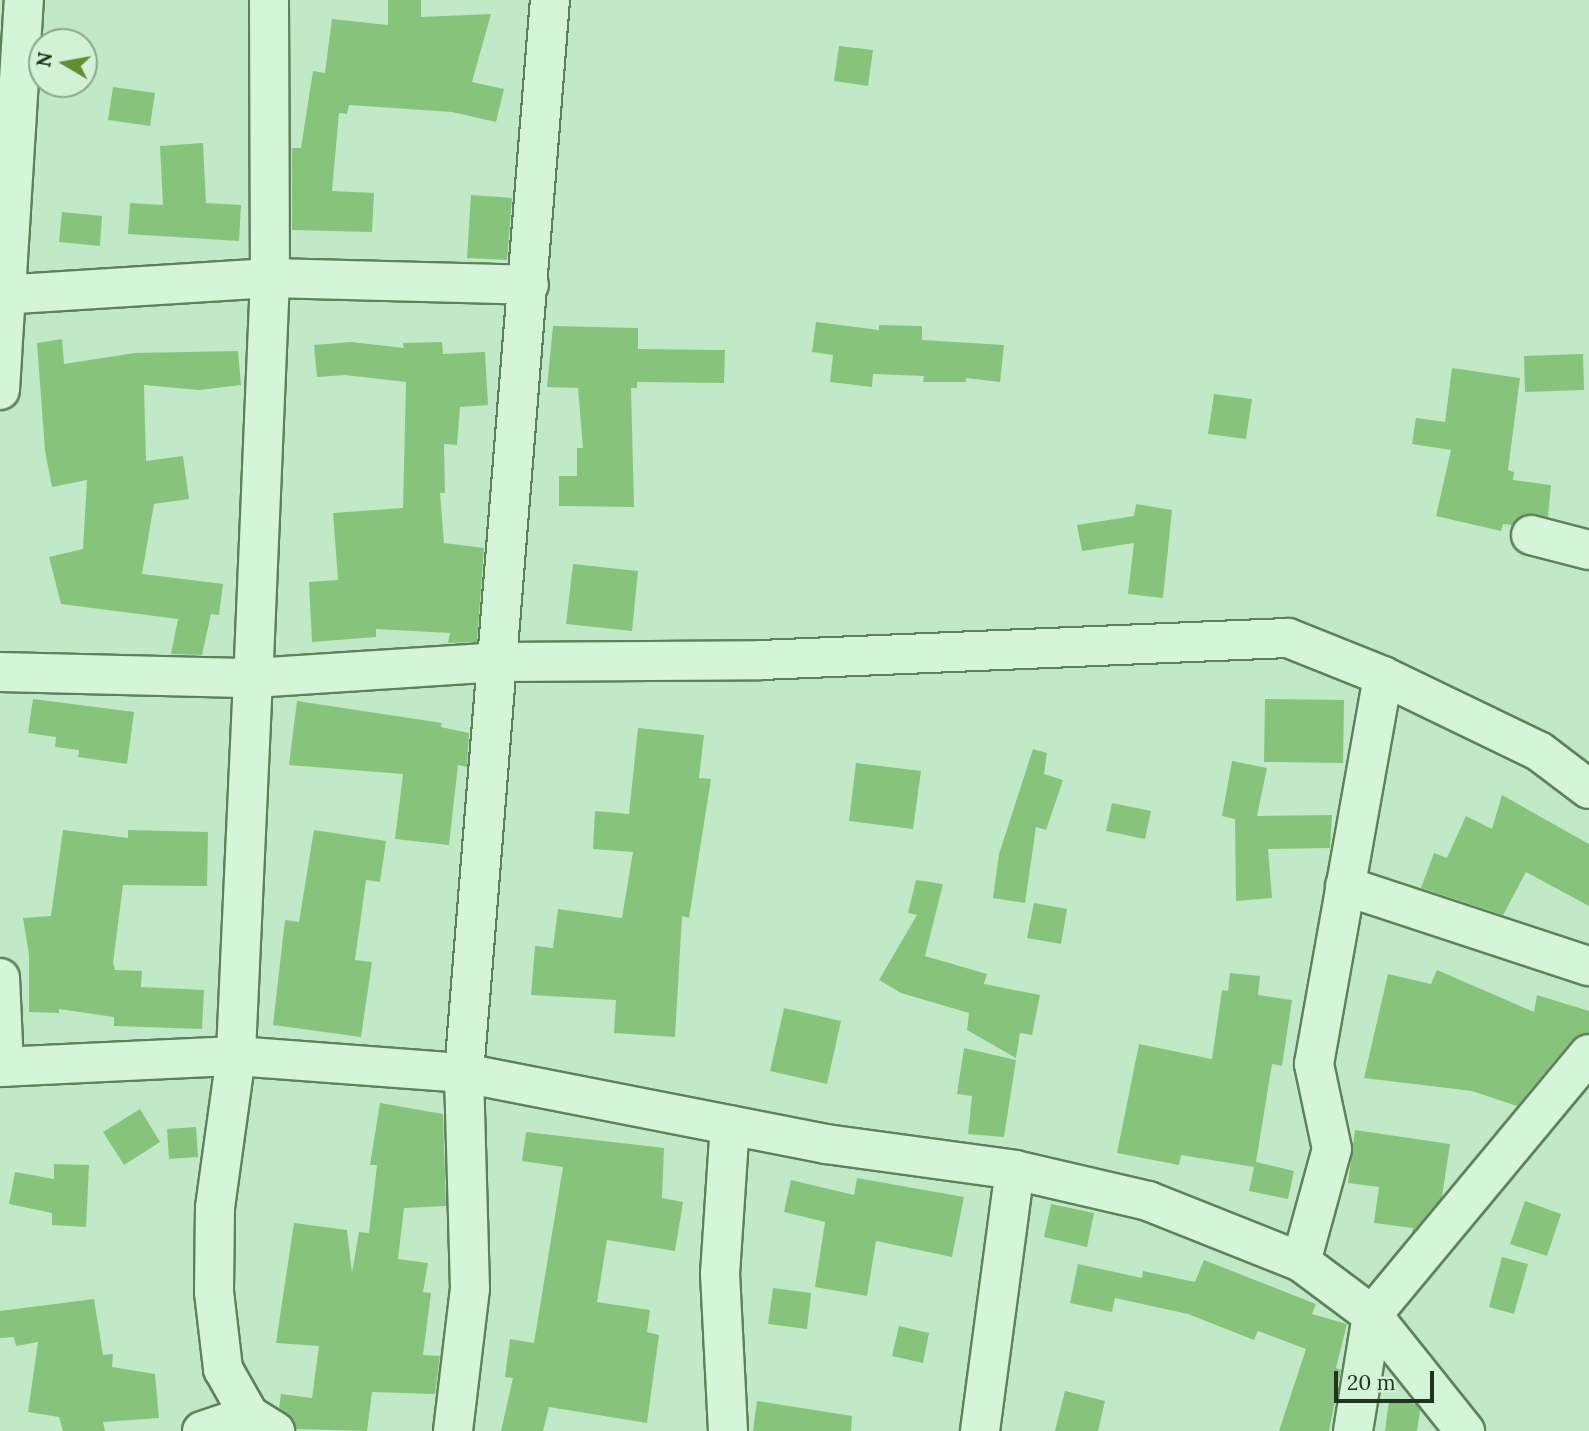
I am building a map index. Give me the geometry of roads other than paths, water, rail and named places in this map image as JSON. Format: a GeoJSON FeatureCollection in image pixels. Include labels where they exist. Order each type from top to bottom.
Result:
{"type":"FeatureCollection","features":[{"type":"Feature","properties":{"kind":"street"},"geometry":{"type":"LineString","coordinates":[[0,390],[2,295],[24,0]]}},
{"type":"Feature","properties":{"kind":"street"},"geometry":{"type":"LineString","coordinates":[[202,1431],[262,1423],[223,1369],[214,1292],[215,1208],[236,1056],[254,678],[270,278],[269,0]]}},
{"type":"Feature","properties":{"kind":"street"},"geometry":{"type":"LineString","coordinates":[[453,1431],[470,1289],[464,1073],[501,662],[550,0]]}},
{"type":"Feature","properties":{"kind":"street"},"geometry":{"type":"LineString","coordinates":[[2,295],[270,278],[529,285]]}},
{"type":"Feature","properties":{"kind":"street"},"geometry":{"type":"LineString","coordinates":[[1531,536],[1589,550]]}},
{"type":"Feature","properties":{"kind":"street"},"geometry":{"type":"LineString","coordinates":[[0,672],[254,678],[501,662],[761,660],[1287,638],[1382,676],[1540,752],[1589,789]]}},
{"type":"Feature","properties":{"kind":"street"},"geometry":{"type":"LineString","coordinates":[[1300,1262],[1332,1149],[1314,1064],[1382,676]]}},
{"type":"Feature","properties":{"kind":"street"},"geometry":{"type":"LineString","coordinates":[[1345,887],[1589,966]]}},
{"type":"Feature","properties":{"kind":"street"},"geometry":{"type":"LineString","coordinates":[[0,978],[2,1067],[236,1056],[464,1073],[826,1144],[1015,1170],[1148,1201],[1300,1262],[1372,1315],[1465,1431]]}},
{"type":"Feature","properties":{"kind":"street"},"geometry":{"type":"LineString","coordinates":[[1353,1431],[1372,1315],[1589,1054]]}},
{"type":"Feature","properties":{"kind":"street"},"geometry":{"type":"LineString","coordinates":[[728,1431],[720,1274],[730,1125]]}},
{"type":"Feature","properties":{"kind":"street"},"geometry":{"type":"LineString","coordinates":[[980,1431],[1015,1170]]}}]}
